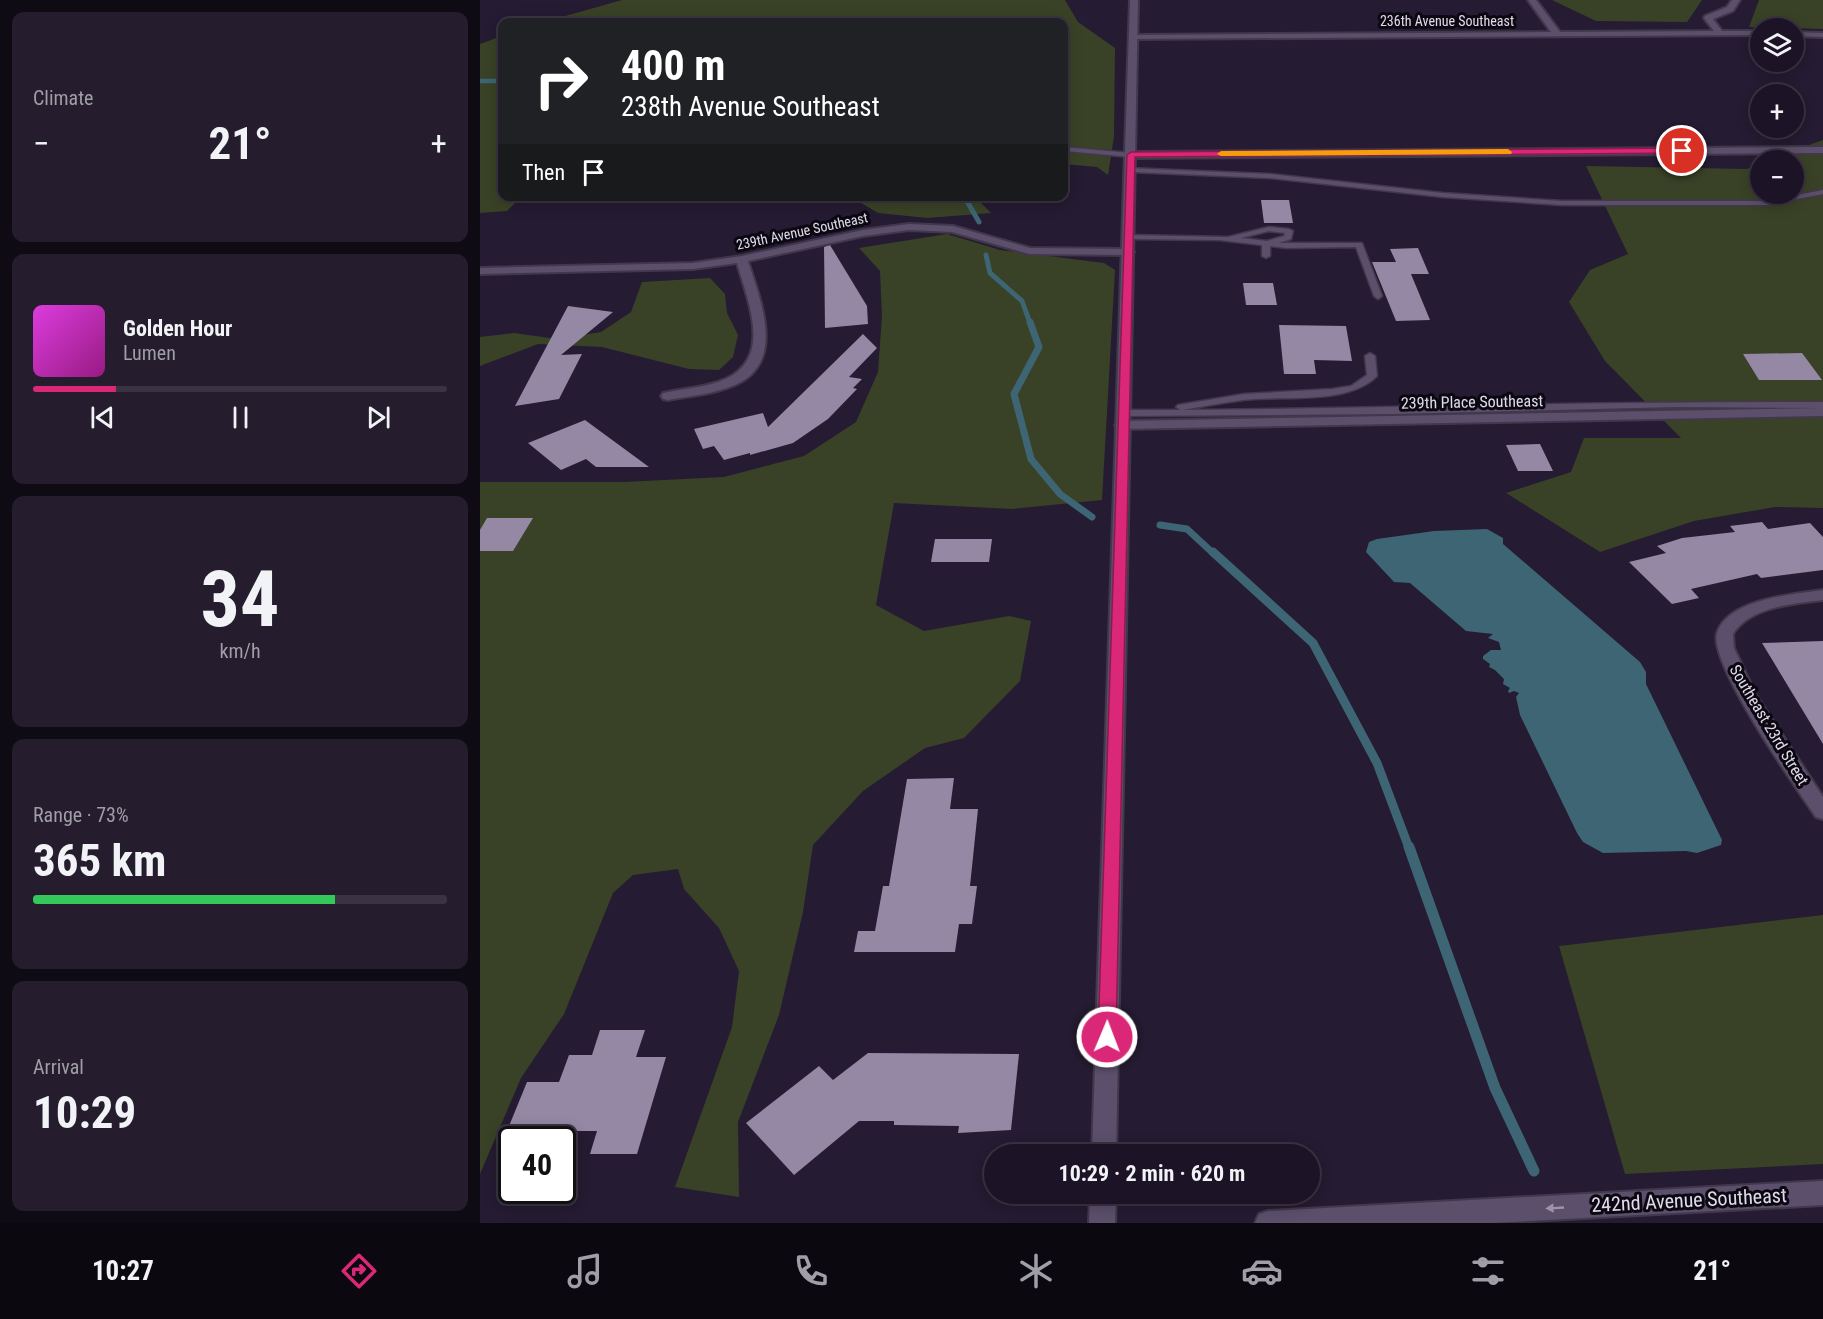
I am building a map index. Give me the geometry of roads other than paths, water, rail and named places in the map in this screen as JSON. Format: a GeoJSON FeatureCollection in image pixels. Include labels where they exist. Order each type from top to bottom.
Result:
{"type":"FeatureCollection","features":[{"type":"Feature","properties":{"kind":"street"},"geometry":{"type":"LineString","coordinates":[[1104,1144],[1134,0]]}},
{"type":"Feature","properties":{"kind":"street"},"geometry":{"type":"LineString","coordinates":[[1532,0],[1557,34]]}},
{"type":"Feature","properties":{"kind":"street"},"geometry":{"type":"LineString","coordinates":[[1720,33],[1708,18],[1730,9],[1736,0]]}},
{"type":"Feature","properties":{"kind":"street","name":"236th Avenue Southeast"},"geometry":{"type":"LineString","coordinates":[[1133,37],[1750,33]]}},
{"type":"Feature","properties":{"kind":"street"},"geometry":{"type":"LineString","coordinates":[[1804,34],[1823,35]]}},
{"type":"Feature","properties":{"kind":"street"},"geometry":{"type":"LineString","coordinates":[[1131,162],[1823,150]]}},
{"type":"Feature","properties":{"kind":"street","name":"239th Avenue Southeast"},"geometry":{"type":"LineString","coordinates":[[480,271],[669,268],[742,260],[863,232],[909,226],[953,229],[1029,251],[1128,245]]}},
{"type":"Feature","properties":{"kind":"street"},"geometry":{"type":"LineString","coordinates":[[668,396],[732,381],[752,367],[757,357],[760,327],[742,260]]}},
{"type":"Feature","properties":{"kind":"street","name":"239th Place Southeast"},"geometry":{"type":"LineString","coordinates":[[1122,415],[1823,412]]}},
{"type":"Feature","properties":{"kind":"street","name":"Southeast 23rd Street"},"geometry":{"type":"LineString","coordinates":[[1823,595],[1767,604],[1738,617],[1725,634],[1725,647],[1733,668],[1769,732],[1823,812]]}},
{"type":"Feature","properties":{"kind":"street","name":"242nd Avenue Southeast"},"geometry":{"type":"LineString","coordinates":[[1268,1223],[1823,1193]]}},
{"type":"Feature","properties":{"kind":"street"},"geometry":{"type":"LineString","coordinates":[[1102,1223],[1103,1204]]}},
{"type":"Feature","properties":{"kind":"lane"},"geometry":{"type":"LineString","coordinates":[[1068,150],[1131,162],[1443,195],[1562,203],[1767,203],[1823,192]]}},
{"type":"Feature","properties":{"kind":"lane"},"geometry":{"type":"LineString","coordinates":[[1226,240],[1269,229],[1289,231],[1288,237],[1266,244]]}},
{"type":"Feature","properties":{"kind":"lane"},"geometry":{"type":"LineString","coordinates":[[1128,245],[1226,240],[1266,244],[1359,245],[1378,296]]}},
{"type":"Feature","properties":{"kind":"lane"},"geometry":{"type":"LineString","coordinates":[[1266,244],[1266,256]]}},
{"type":"Feature","properties":{"kind":"lane"},"geometry":{"type":"LineString","coordinates":[[1122,415],[1244,397],[1332,392],[1354,388],[1372,376],[1370,356]]}},
{"type":"Feature","properties":{"kind":"lane"},"geometry":{"type":"LineString","coordinates":[[1122,415],[1688,404],[1823,405]]}},
{"type":"Feature","properties":{"kind":"water"},"geometry":{"type":"Polygon","coordinates":[[[1487,529],[1503,538],[1503,544],[1640,662],[1646,672],[1646,684],[1722,840],[1721,845],[1697,853],[1686,851],[1603,853],[1583,842],[1520,715],[1516,697],[1519,693],[1514,691],[1509,693],[1510,688],[1503,684],[1504,679],[1483,659],[1483,656],[1491,650],[1501,650],[1499,642],[1488,638],[1493,634],[1466,631],[1410,583],[1394,582],[1366,552],[1369,542],[1377,539],[1434,531],[1487,529]]]}},
{"type":"Feature","properties":{"kind":"waterway"},"geometry":{"type":"LineString","coordinates":[[480,81],[498,81]]}},
{"type":"Feature","properties":{"kind":"waterway"},"geometry":{"type":"LineString","coordinates":[[967,201],[979,222]]}},
{"type":"Feature","properties":{"kind":"waterway"},"geometry":{"type":"LineString","coordinates":[[986,255],[990,273],[1022,301],[1030,323]]}},
{"type":"Feature","properties":{"kind":"waterway"},"geometry":{"type":"LineString","coordinates":[[1030,322],[1039,347],[1014,394],[1031,459],[1060,494],[1092,517]]}},
{"type":"Feature","properties":{"kind":"waterway"},"geometry":{"type":"LineString","coordinates":[[1160,525],[1187,529],[1214,554]]}},
{"type":"Feature","properties":{"kind":"waterway"},"geometry":{"type":"LineString","coordinates":[[1213,552],[1313,643],[1377,763],[1409,848]]}},
{"type":"Feature","properties":{"kind":"waterway"},"geometry":{"type":"LineString","coordinates":[[1409,847],[1495,1088],[1534,1171]]}}]}
